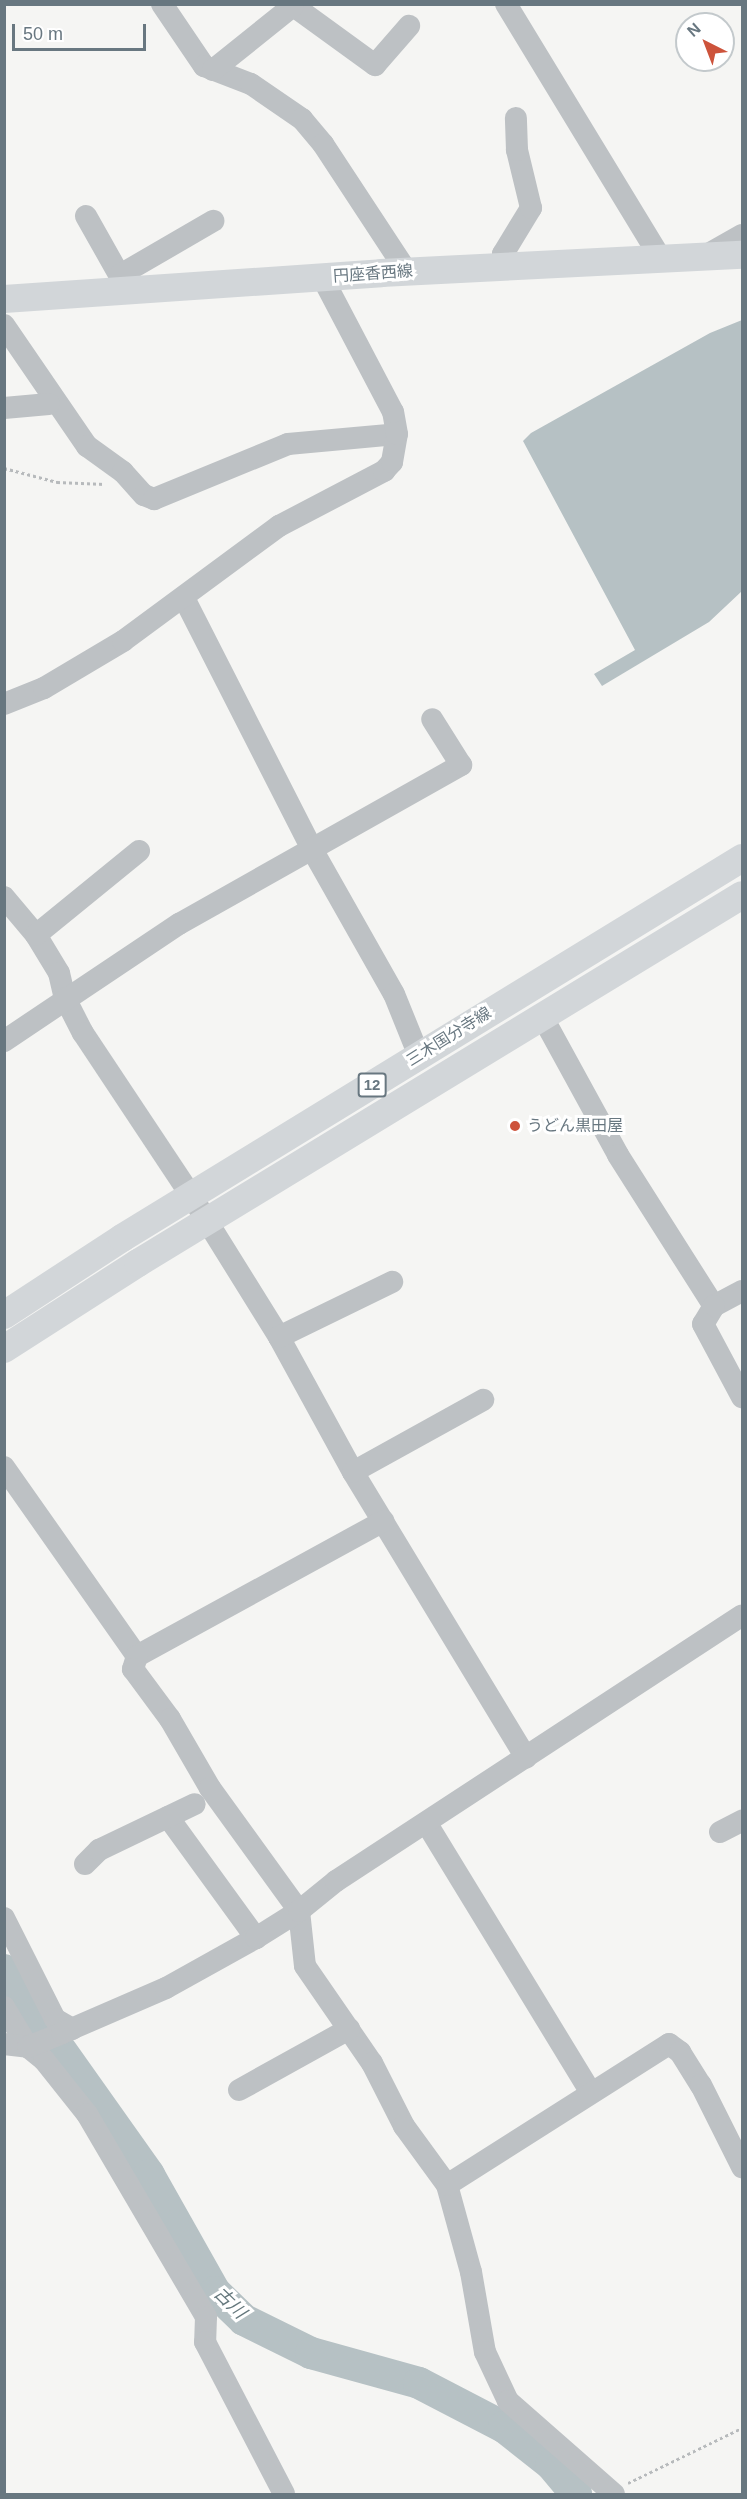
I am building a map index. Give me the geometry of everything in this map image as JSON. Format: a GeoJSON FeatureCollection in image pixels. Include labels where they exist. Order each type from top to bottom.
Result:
{"type":"FeatureCollection","features":[{"type":"Feature","properties":{"kind":"main road","name":"円座香西線"},"geometry":{"type":"LineString","coordinates":[[4,299],[124,283],[322,277],[659,256],[742,255]]}},
{"type":"Feature","properties":{"kind":"main road","name":"三木国分寺線"},"geometry":{"type":"LineString","coordinates":[[4,1316],[419,1056],[742,858]]}},
{"type":"Feature","properties":{"kind":"main road","name":"三木国分寺線"},"geometry":{"type":"LineString","coordinates":[[4,1349],[207,1221],[742,895]]}},
{"type":"Feature","properties":{"kind":"street"},"geometry":{"type":"LineString","coordinates":[[162,4],[204,66],[251,84],[302,119],[323,144],[407,272]]}},
{"type":"Feature","properties":{"kind":"street"},"geometry":{"type":"LineString","coordinates":[[506,4],[659,256]]}},
{"type":"Feature","properties":{"kind":"street"},"geometry":{"type":"LineString","coordinates":[[213,70],[292,5],[375,65],[409,26]]}},
{"type":"Feature","properties":{"kind":"street"},"geometry":{"type":"LineString","coordinates":[[503,266],[502,254],[531,208],[517,150],[516,118]]}},
{"type":"Feature","properties":{"kind":"street"},"geometry":{"type":"LineString","coordinates":[[86,216],[124,283],[213,221]]}},
{"type":"Feature","properties":{"kind":"street"},"geometry":{"type":"LineString","coordinates":[[703,257],[742,235]]}},
{"type":"Feature","properties":{"kind":"street"},"geometry":{"type":"LineString","coordinates":[[4,704],[44,688],[84,664],[184,598],[279,526],[384,471],[392,462],[397,434],[393,412],[322,277]]}},
{"type":"Feature","properties":{"kind":"street"},"geometry":{"type":"LineString","coordinates":[[4,325],[87,446],[153,499],[288,444],[397,434]]}},
{"type":"Feature","properties":{"kind":"street"},"geometry":{"type":"LineString","coordinates":[[4,408],[49,404]]}},
{"type":"Feature","properties":{"kind":"street"},"geometry":{"type":"LineString","coordinates":[[184,598],[313,851],[394,994],[419,1056]]}},
{"type":"Feature","properties":{"kind":"street"},"geometry":{"type":"LineString","coordinates":[[4,1041],[65,998],[179,924],[313,851],[461,765],[432,719]]}},
{"type":"Feature","properties":{"kind":"street"},"geometry":{"type":"LineString","coordinates":[[36,936],[139,851]]}},
{"type":"Feature","properties":{"kind":"street"},"geometry":{"type":"LineString","coordinates":[[4,897],[36,936],[59,973],[65,998],[83,1033],[192,1197],[279,1337],[353,1472],[526,1758]]}},
{"type":"Feature","properties":{"kind":"street"},"geometry":{"type":"LineString","coordinates":[[542,1016],[618,1155],[714,1306]]}},
{"type":"Feature","properties":{"kind":"street"},"geometry":{"type":"LineString","coordinates":[[279,1337],[392,1282]]}},
{"type":"Feature","properties":{"kind":"street"},"geometry":{"type":"LineString","coordinates":[[742,1291],[714,1306],[704,1324],[742,1397]]}},
{"type":"Feature","properties":{"kind":"street"},"geometry":{"type":"LineString","coordinates":[[353,1472],[483,1400]]}},
{"type":"Feature","properties":{"kind":"street"},"geometry":{"type":"LineString","coordinates":[[4,1467],[137,1656]]}},
{"type":"Feature","properties":{"kind":"street"},"geometry":{"type":"LineString","coordinates":[[384,1521],[137,1656],[133,1669],[170,1719],[210,1788],[299,1911],[305,1966],[372,2064],[404,2126],[447,2185],[471,2272],[485,2352],[508,2401],[612,2493]]}},
{"type":"Feature","properties":{"kind":"street"},"geometry":{"type":"LineString","coordinates":[[4,2044],[33,2045],[67,2031],[166,1988],[256,1938],[299,1911],[336,1881],[427,1824],[742,1615]]}},
{"type":"Feature","properties":{"kind":"street"},"geometry":{"type":"LineString","coordinates":[[85,1864],[99,1850],[195,1804]]}},
{"type":"Feature","properties":{"kind":"street"},"geometry":{"type":"LineString","coordinates":[[168,1817],[256,1938]]}},
{"type":"Feature","properties":{"kind":"street"},"geometry":{"type":"LineString","coordinates":[[720,1832],[742,1821]]}},
{"type":"Feature","properties":{"kind":"street"},"geometry":{"type":"LineString","coordinates":[[427,1824],[590,2091]]}},
{"type":"Feature","properties":{"kind":"street"},"geometry":{"type":"LineString","coordinates":[[4,1918],[55,2019],[67,2031]]}},
{"type":"Feature","properties":{"kind":"street"},"geometry":{"type":"LineString","coordinates":[[4,2007],[87,2114],[206,2317],[205,2342],[284,2494]]}},
{"type":"Feature","properties":{"kind":"street"},"geometry":{"type":"LineString","coordinates":[[239,2090],[349,2030]]}},
{"type":"Feature","properties":{"kind":"street"},"geometry":{"type":"LineString","coordinates":[[447,2185],[590,2091],[669,2044],[680,2052],[701,2085],[742,2167]]}},
{"type":"Feature","properties":{"kind":"path"},"geometry":{"type":"LineString","coordinates":[[4,468],[57,482],[80,481],[111,486]]}},
{"type":"Feature","properties":{"kind":"path"},"geometry":{"type":"LineString","coordinates":[[612,2493],[742,2428]]}},
{"type":"Feature","properties":{"kind":"shaded area"},"geometry":{"type":"Polygon","coordinates":[[[742,320],[742,591],[709,622],[602,686],[594,674],[635,650],[523,441],[531,433],[710,333],[742,320]]]}},
{"type":"Feature","properties":{"kind":"waterway","name":"古川"},"geometry":{"type":"LineString","coordinates":[[4,1970],[149,2175],[215,2292],[244,2320],[311,2353],[419,2383],[504,2427],[551,2464],[576,2494]]}},
{"type":"Feature","properties":{"kind":"place","name":"うどん黒田屋"},"geometry":{"type":"Point","coordinates":[515,1126]}}]}
